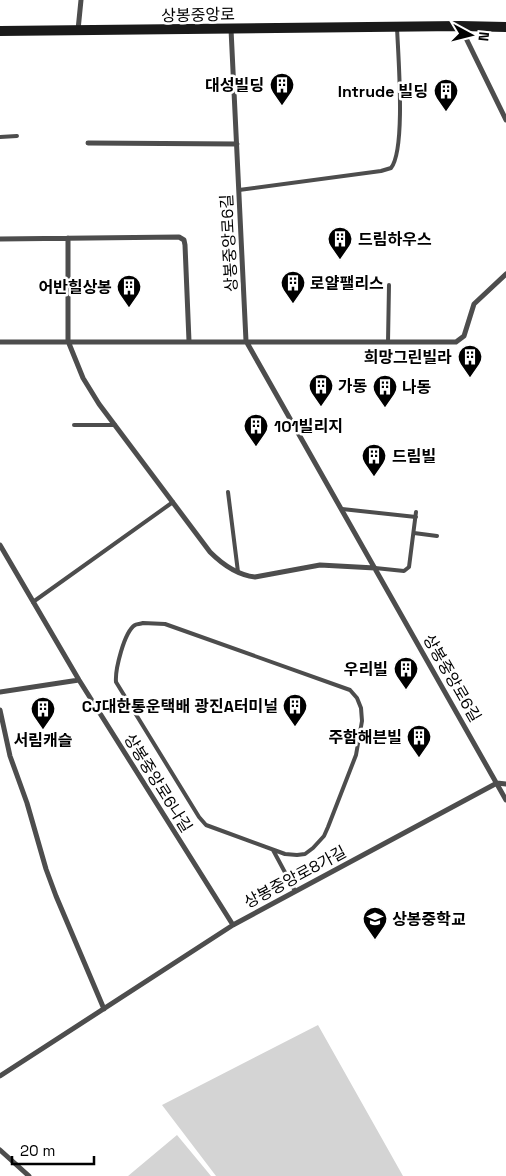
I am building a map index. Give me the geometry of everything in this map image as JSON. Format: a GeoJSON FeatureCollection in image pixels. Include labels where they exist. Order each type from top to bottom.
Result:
{"type":"FeatureCollection","features":[{"type":"Feature","properties":{"kind":"main road","name":"상봉중앙로"},"geometry":{"type":"LineString","coordinates":[[0,32],[506,27]]}},
{"type":"Feature","properties":{"kind":"street"},"geometry":{"type":"LineString","coordinates":[[78,31],[82,0]]}},
{"type":"Feature","properties":{"kind":"street"},"geometry":{"type":"LineString","coordinates":[[460,26],[506,120]]}},
{"type":"Feature","properties":{"kind":"street","name":"상봉중앙로6길"},"geometry":{"type":"LineString","coordinates":[[231,29],[246,341],[506,800]]}},
{"type":"Feature","properties":{"kind":"street"},"geometry":{"type":"LineString","coordinates":[[88,143],[237,144]]}},
{"type":"Feature","properties":{"kind":"street"},"geometry":{"type":"LineString","coordinates":[[0,239],[179,237],[184,240],[189,341]]}},
{"type":"Feature","properties":{"kind":"street"},"geometry":{"type":"LineString","coordinates":[[68,238],[68,341],[83,378],[115,425],[210,552],[229,567],[249,576],[260,577],[320,564],[375,568]]}},
{"type":"Feature","properties":{"kind":"street"},"geometry":{"type":"LineString","coordinates":[[0,342],[456,342],[464,336],[474,304],[506,274]]}},
{"type":"Feature","properties":{"kind":"street","name":"상봉중앙로6나길"},"geometry":{"type":"LineString","coordinates":[[0,545],[78,680],[232,925]]}},
{"type":"Feature","properties":{"kind":"street"},"geometry":{"type":"LineString","coordinates":[[0,692],[78,680]]}},
{"type":"Feature","properties":{"kind":"street"},"geometry":{"type":"LineString","coordinates":[[0,710],[10,756],[27,803],[49,878],[104,1008]]}},
{"type":"Feature","properties":{"kind":"street"},"geometry":{"type":"LineString","coordinates":[[497,783],[506,784]]}},
{"type":"Feature","properties":{"kind":"street","name":"상봉중앙로8가길"},"geometry":{"type":"LineString","coordinates":[[0,1076],[232,925],[497,783]]}},
{"type":"Feature","properties":{"kind":"street"},"geometry":{"type":"LineString","coordinates":[[0,1150],[30,1176]]}},
{"type":"Feature","properties":{"kind":"lane"},"geometry":{"type":"LineString","coordinates":[[239,190],[381,171],[391,168],[397,156],[400,135],[397,27]]}},
{"type":"Feature","properties":{"kind":"lane"},"geometry":{"type":"LineString","coordinates":[[0,136],[17,136]]}},
{"type":"Feature","properties":{"kind":"lane"},"geometry":{"type":"LineString","coordinates":[[388,342],[389,285]]}},
{"type":"Feature","properties":{"kind":"lane"},"geometry":{"type":"LineString","coordinates":[[74,425],[115,425]]}},
{"type":"Feature","properties":{"kind":"lane"},"geometry":{"type":"LineString","coordinates":[[228,492],[238,572]]}},
{"type":"Feature","properties":{"kind":"lane"},"geometry":{"type":"LineString","coordinates":[[33,602],[173,502]]}},
{"type":"Feature","properties":{"kind":"lane"},"geometry":{"type":"LineString","coordinates":[[342,509],[416,515],[407,570],[375,568]]}},
{"type":"Feature","properties":{"kind":"lane"},"geometry":{"type":"LineString","coordinates":[[414,533],[437,536]]}},
{"type":"Feature","properties":{"kind":"lane"},"geometry":{"type":"LineString","coordinates":[[274,850],[284,854],[305,854],[324,836],[356,755],[362,720],[361,708],[357,698],[350,690],[165,624],[150,623],[136,625],[130,630],[117,662],[116,682],[206,825],[274,850],[295,891]]}},
{"type":"Feature","properties":{"kind":"shaded area"},"geometry":{"type":"Polygon","coordinates":[[[318,1025],[403,1176],[216,1176],[162,1105],[318,1025]]]}},
{"type":"Feature","properties":{"kind":"shaded area"},"geometry":{"type":"Polygon","coordinates":[[[177,1135],[211,1176],[128,1176],[177,1135]]]}},
{"type":"Feature","properties":{"kind":"place","name":"대성빌딩"},"geometry":{"type":"Point","coordinates":[282,106]}},
{"type":"Feature","properties":{"kind":"place","name":"Intrude 빌딩"},"geometry":{"type":"Point","coordinates":[446,112]}},
{"type":"Feature","properties":{"kind":"place","name":"드림하우스"},"geometry":{"type":"Point","coordinates":[340,260]}},
{"type":"Feature","properties":{"kind":"place","name":"로얄팰리스"},"geometry":{"type":"Point","coordinates":[293,304]}},
{"type":"Feature","properties":{"kind":"place","name":"어반힐상봉"},"geometry":{"type":"Point","coordinates":[129,308]}},
{"type":"Feature","properties":{"kind":"place","name":"희망그린빌라"},"geometry":{"type":"Point","coordinates":[470,378]}},
{"type":"Feature","properties":{"kind":"place","name":"가동"},"geometry":{"type":"Point","coordinates":[321,407]}},
{"type":"Feature","properties":{"kind":"place","name":"나동"},"geometry":{"type":"Point","coordinates":[385,408]}},
{"type":"Feature","properties":{"kind":"place","name":"101빌리지"},"geometry":{"type":"Point","coordinates":[256,447]}},
{"type":"Feature","properties":{"kind":"place","name":"드림빌"},"geometry":{"type":"Point","coordinates":[374,477]}},
{"type":"Feature","properties":{"kind":"place","name":"우리빌"},"geometry":{"type":"Point","coordinates":[406,690]}},
{"type":"Feature","properties":{"kind":"place","name":"CJ대한통운택배 광진A터미널"},"geometry":{"type":"Point","coordinates":[295,727]}},
{"type":"Feature","properties":{"kind":"place","name":"서림캐슬"},"geometry":{"type":"Point","coordinates":[43,730]}},
{"type":"Feature","properties":{"kind":"place","name":"주함해븐빌"},"geometry":{"type":"Point","coordinates":[419,758]}},
{"type":"Feature","properties":{"kind":"place","name":"상봉중학교"},"geometry":{"type":"Point","coordinates":[375,940]}}]}
